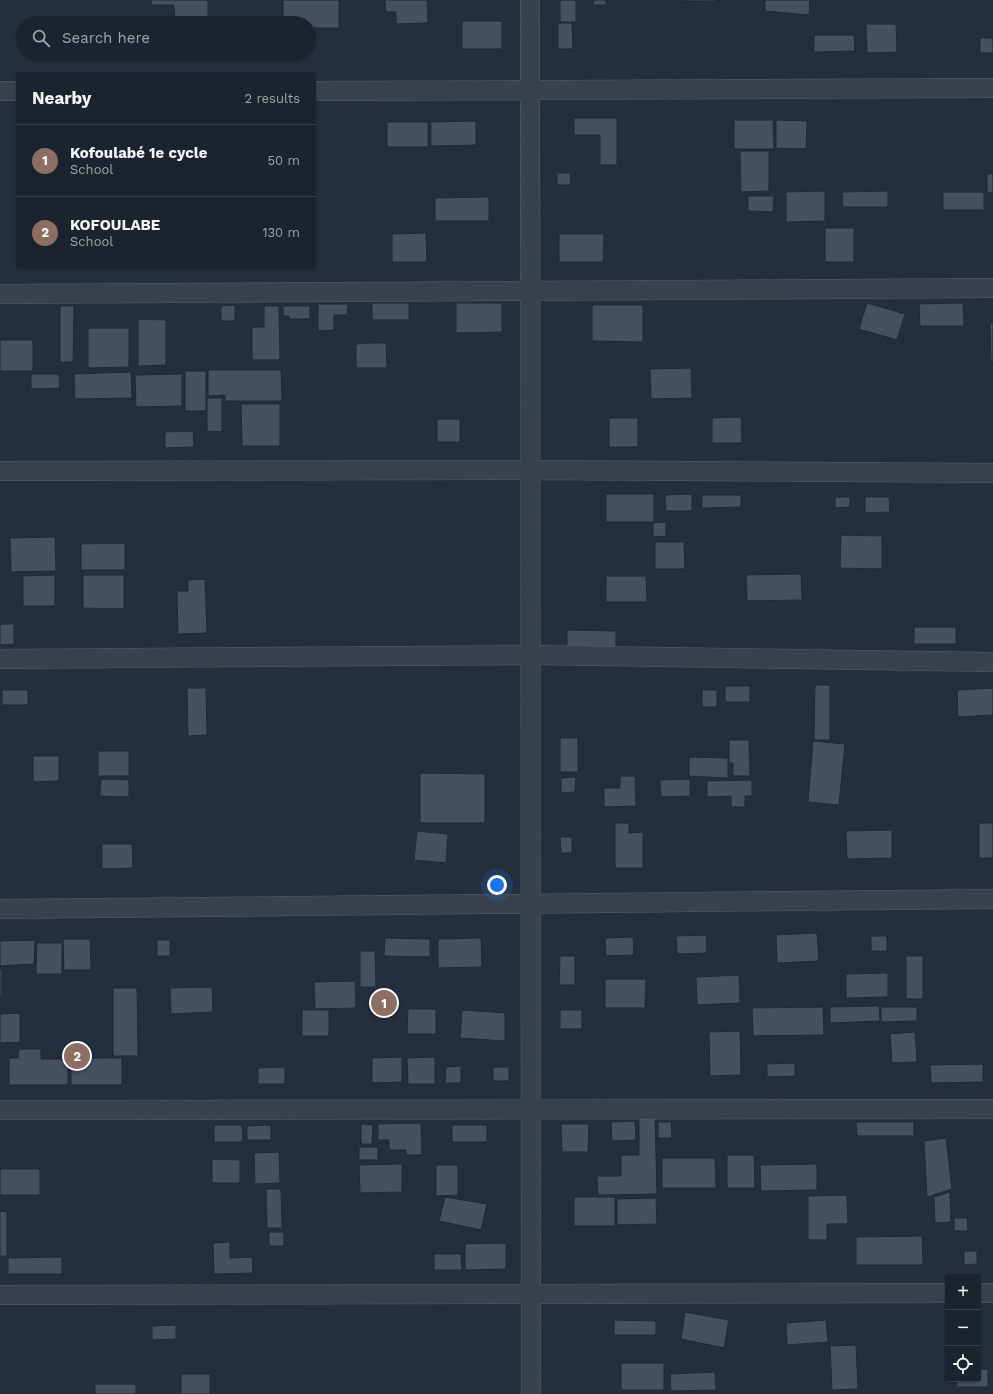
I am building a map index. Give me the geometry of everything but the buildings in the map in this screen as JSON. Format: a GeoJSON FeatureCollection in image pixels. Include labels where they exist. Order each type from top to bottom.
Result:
{"type":"FeatureCollection","features":[{"type":"Feature","properties":{"kind":"street"},"geometry":{"type":"LineString","coordinates":[[530,0],[531,1394]]}},
{"type":"Feature","properties":{"kind":"street"},"geometry":{"type":"LineString","coordinates":[[316,91],[993,88]]}},
{"type":"Feature","properties":{"kind":"street"},"geometry":{"type":"LineString","coordinates":[[0,91],[16,91]]}},
{"type":"Feature","properties":{"kind":"street"},"geometry":{"type":"LineString","coordinates":[[0,294],[993,288]]}},
{"type":"Feature","properties":{"kind":"street"},"geometry":{"type":"LineString","coordinates":[[0,471],[530,470],[993,473]]}},
{"type":"Feature","properties":{"kind":"street"},"geometry":{"type":"LineString","coordinates":[[0,658],[530,656],[993,662]]}},
{"type":"Feature","properties":{"kind":"street"},"geometry":{"type":"LineString","coordinates":[[0,909],[993,899]]}},
{"type":"Feature","properties":{"kind":"street"},"geometry":{"type":"LineString","coordinates":[[0,1110],[993,1110]]}},
{"type":"Feature","properties":{"kind":"street"},"geometry":{"type":"LineString","coordinates":[[981,1293],[993,1292]]}},
{"type":"Feature","properties":{"kind":"street"},"geometry":{"type":"LineString","coordinates":[[0,1295],[945,1293]]}},
{"type":"Feature","properties":{"kind":"place","name":"Kofoulabé 1e cycle"},"geometry":{"type":"Point","coordinates":[384,1003]}},
{"type":"Feature","properties":{"kind":"place","name":"KOFOULABE"},"geometry":{"type":"Point","coordinates":[77,1056]}}]}
